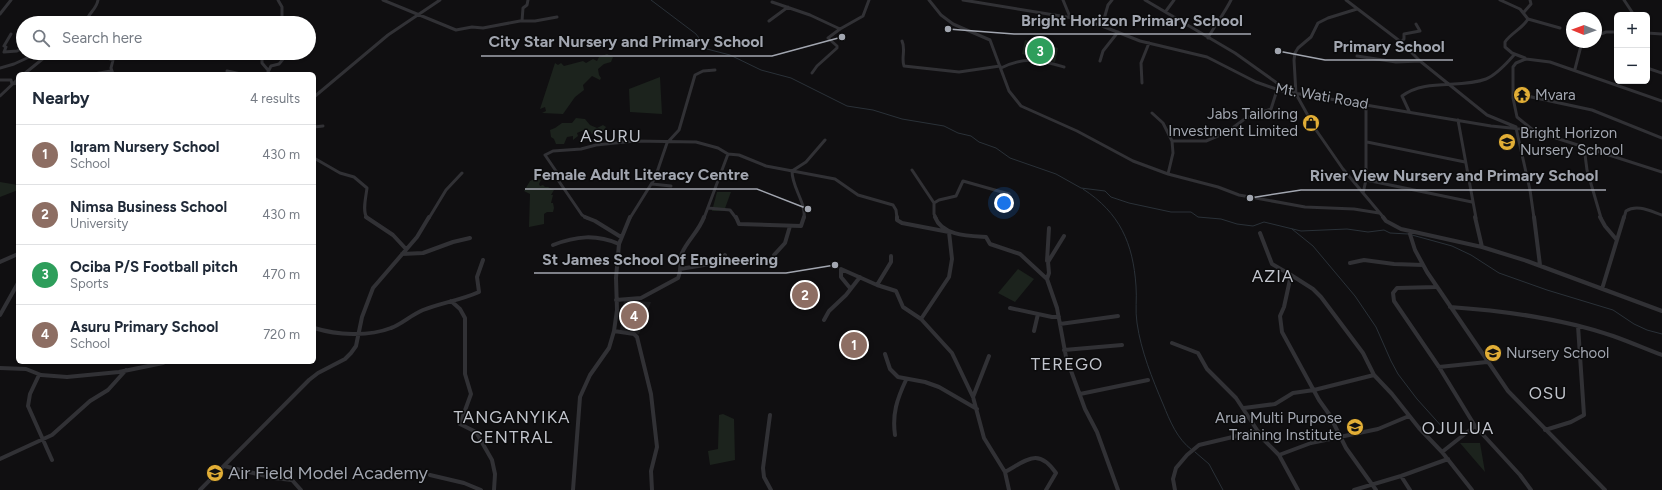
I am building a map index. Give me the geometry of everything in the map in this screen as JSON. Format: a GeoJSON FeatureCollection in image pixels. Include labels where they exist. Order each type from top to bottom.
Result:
{"type":"FeatureCollection","features":[{"type":"Feature","properties":{"kind":"street"},"geometry":{"type":"LineString","coordinates":[[0,14],[11,0]]}},
{"type":"Feature","properties":{"kind":"street"},"geometry":{"type":"LineString","coordinates":[[88,16],[97,7],[98,0]]}},
{"type":"Feature","properties":{"kind":"street"},"geometry":{"type":"LineString","coordinates":[[278,0],[282,7],[282,16]]}},
{"type":"Feature","properties":{"kind":"street"},"geometry":{"type":"LineString","coordinates":[[383,0],[456,30],[472,27],[483,28],[556,17]]}},
{"type":"Feature","properties":{"kind":"street"},"geometry":{"type":"LineString","coordinates":[[316,95],[388,35],[440,0]]}},
{"type":"Feature","properties":{"kind":"street"},"geometry":{"type":"LineString","coordinates":[[522,21],[523,8],[527,5],[528,0]]}},
{"type":"Feature","properties":{"kind":"street"},"geometry":{"type":"LineString","coordinates":[[812,73],[816,66],[836,49],[837,46],[828,38],[840,29],[863,16],[869,0]]}},
{"type":"Feature","properties":{"kind":"street"},"geometry":{"type":"LineString","coordinates":[[929,0],[940,15],[950,23],[990,40],[1009,91],[1021,106],[1077,131],[1134,161],[1168,174],[1218,187],[1239,195],[1305,207],[1326,209],[1354,208],[1380,214]]}},
{"type":"Feature","properties":{"kind":"street","name":"Mt. Wati Road"},"geometry":{"type":"LineString","coordinates":[[963,0],[1070,17],[1102,26],[1149,43],[1207,57],[1256,82],[1277,90],[1491,126],[1521,129],[1535,132],[1662,172]]}},
{"type":"Feature","properties":{"kind":"street"},"geometry":{"type":"LineString","coordinates":[[1063,0],[1070,17]]}},
{"type":"Feature","properties":{"kind":"street"},"geometry":{"type":"LineString","coordinates":[[1102,26],[1108,4],[1112,0]]}},
{"type":"Feature","properties":{"kind":"street"},"geometry":{"type":"LineString","coordinates":[[1145,0],[1235,53],[1294,94],[1324,142],[1348,176],[1389,224],[1409,231],[1482,247],[1540,265],[1567,277],[1662,311]]}},
{"type":"Feature","properties":{"kind":"street"},"geometry":{"type":"LineString","coordinates":[[1166,11],[1174,0]]}},
{"type":"Feature","properties":{"kind":"street"},"geometry":{"type":"LineString","coordinates":[[1208,38],[1224,14],[1231,0]]}},
{"type":"Feature","properties":{"kind":"street"},"geometry":{"type":"LineString","coordinates":[[1346,0],[1401,42],[1420,61],[1491,118],[1521,129]]}},
{"type":"Feature","properties":{"kind":"street"},"geometry":{"type":"LineString","coordinates":[[1500,0],[1515,6],[1524,12],[1528,19],[1560,28]]}},
{"type":"Feature","properties":{"kind":"street"},"geometry":{"type":"LineString","coordinates":[[1524,12],[1531,4],[1530,0]]}},
{"type":"Feature","properties":{"kind":"street"},"geometry":{"type":"LineString","coordinates":[[1624,0],[1632,12]]}},
{"type":"Feature","properties":{"kind":"street"},"geometry":{"type":"LineString","coordinates":[[772,2],[810,15],[840,29]]}},
{"type":"Feature","properties":{"kind":"street"},"geometry":{"type":"LineString","coordinates":[[769,21],[788,7]]}},
{"type":"Feature","properties":{"kind":"street"},"geometry":{"type":"LineString","coordinates":[[1294,94],[1294,53],[1311,37],[1318,23],[1328,18],[1357,9]]}},
{"type":"Feature","properties":{"kind":"street"},"geometry":{"type":"LineString","coordinates":[[1528,19],[1526,24],[1508,36],[1506,42],[1507,49],[1514,55],[1526,59],[1550,62],[1614,82]]}},
{"type":"Feature","properties":{"kind":"street"},"geometry":{"type":"LineString","coordinates":[[1401,42],[1404,39],[1404,34],[1420,31],[1416,24]]}},
{"type":"Feature","properties":{"kind":"street"},"geometry":{"type":"LineString","coordinates":[[1100,61],[1103,51],[1118,32]]}},
{"type":"Feature","properties":{"kind":"street"},"geometry":{"type":"LineString","coordinates":[[1602,34],[1614,32]]}},
{"type":"Feature","properties":{"kind":"street"},"geometry":{"type":"LineString","coordinates":[[1650,33],[1662,34]]}},
{"type":"Feature","properties":{"kind":"street"},"geometry":{"type":"LineString","coordinates":[[0,49],[4,46],[11,34]]}},
{"type":"Feature","properties":{"kind":"street"},"geometry":{"type":"LineString","coordinates":[[902,41],[904,45],[904,66],[959,72],[1001,67],[1021,59],[1039,61],[1064,68]]}},
{"type":"Feature","properties":{"kind":"street"},"geometry":{"type":"LineString","coordinates":[[1142,83],[1141,68],[1149,43]]}},
{"type":"Feature","properties":{"kind":"street"},"geometry":{"type":"LineString","coordinates":[[4,46],[6,47],[4,52],[16,51]]}},
{"type":"Feature","properties":{"kind":"street"},"geometry":{"type":"LineString","coordinates":[[1575,69],[1580,48]]}},
{"type":"Feature","properties":{"kind":"street"},"geometry":{"type":"LineString","coordinates":[[1409,111],[1402,96],[1405,92],[1414,89],[1486,79],[1514,55]]}},
{"type":"Feature","properties":{"kind":"street"},"geometry":{"type":"LineString","coordinates":[[1356,56],[1396,62],[1420,61]]}},
{"type":"Feature","properties":{"kind":"street"},"geometry":{"type":"LineString","coordinates":[[1526,59],[1516,63],[1513,67],[1513,93],[1517,117],[1535,132]]}},
{"type":"Feature","properties":{"kind":"street"},"geometry":{"type":"LineString","coordinates":[[0,68],[23,60]]}},
{"type":"Feature","properties":{"kind":"street"},"geometry":{"type":"LineString","coordinates":[[26,72],[43,60]]}},
{"type":"Feature","properties":{"kind":"street"},"geometry":{"type":"LineString","coordinates":[[112,60],[112,72]]}},
{"type":"Feature","properties":{"kind":"street"},"geometry":{"type":"LineString","coordinates":[[261,60],[268,70],[272,65],[279,64],[282,60]]}},
{"type":"Feature","properties":{"kind":"street"},"geometry":{"type":"LineString","coordinates":[[1650,69],[1662,73]]}},
{"type":"Feature","properties":{"kind":"street"},"geometry":{"type":"LineString","coordinates":[[573,490],[580,397],[590,375],[609,348],[614,331],[617,310],[617,260],[621,237],[631,216],[652,184],[669,140],[679,130],[695,75],[703,71],[715,70]]}},
{"type":"Feature","properties":{"kind":"street"},"geometry":{"type":"LineString","coordinates":[[227,71],[232,72]]}},
{"type":"Feature","properties":{"kind":"street"},"geometry":{"type":"LineString","coordinates":[[0,80],[11,80],[12,84]]}},
{"type":"Feature","properties":{"kind":"street"},"geometry":{"type":"LineString","coordinates":[[0,96],[16,81]]}},
{"type":"Feature","properties":{"kind":"street"},"geometry":{"type":"LineString","coordinates":[[12,84],[16,83]]}},
{"type":"Feature","properties":{"kind":"street"},"geometry":{"type":"LineString","coordinates":[[1620,84],[1662,101]]}},
{"type":"Feature","properties":{"kind":"street"},"geometry":{"type":"LineString","coordinates":[[1172,141],[1200,142],[1227,132],[1246,118],[1271,109],[1277,90]]}},
{"type":"Feature","properties":{"kind":"street"},"geometry":{"type":"LineString","coordinates":[[1513,93],[1593,110],[1662,138]]}},
{"type":"Feature","properties":{"kind":"street"},"geometry":{"type":"LineString","coordinates":[[1363,193],[1366,180],[1366,104]]}},
{"type":"Feature","properties":{"kind":"street"},"geometry":{"type":"LineString","coordinates":[[1152,113],[1163,123],[1172,141],[1174,153],[1168,174]]}},
{"type":"Feature","properties":{"kind":"street"},"geometry":{"type":"LineString","coordinates":[[1458,120],[1472,202],[1482,247]]}},
{"type":"Feature","properties":{"kind":"street"},"geometry":{"type":"LineString","coordinates":[[316,127],[323,126]]}},
{"type":"Feature","properties":{"kind":"street"},"geometry":{"type":"LineString","coordinates":[[1516,128],[1530,190],[1540,265]]}},
{"type":"Feature","properties":{"kind":"street"},"geometry":{"type":"LineString","coordinates":[[621,237],[582,215],[564,186],[558,180],[558,174],[545,155],[554,151],[581,149],[596,145],[640,140],[696,142],[718,148],[728,154],[735,154],[766,166],[835,179],[858,195],[893,205],[896,210],[897,220],[902,223],[986,237],[990,244],[1012,250],[1022,255],[1047,279],[1059,317],[1064,350],[1084,409],[1097,432],[1118,490]]}},
{"type":"Feature","properties":{"kind":"street"},"geometry":{"type":"LineString","coordinates":[[792,172],[806,162],[825,140]]}},
{"type":"Feature","properties":{"kind":"street"},"geometry":{"type":"LineString","coordinates":[[1367,142],[1465,162]]}},
{"type":"Feature","properties":{"kind":"street"},"geometry":{"type":"LineString","coordinates":[[1584,147],[1587,170],[1601,220],[1616,239]]}},
{"type":"Feature","properties":{"kind":"street"},"geometry":{"type":"LineString","coordinates":[[616,300],[638,299],[644,297],[678,278],[682,253],[688,241],[699,230],[728,154]]}},
{"type":"Feature","properties":{"kind":"street"},"geometry":{"type":"LineString","coordinates":[[316,159],[340,174],[354,177],[367,188],[365,216],[368,220],[393,235],[406,248]]}},
{"type":"Feature","properties":{"kind":"street"},"geometry":{"type":"LineString","coordinates":[[912,170],[934,202],[935,218],[938,223],[949,232],[952,259],[949,277],[921,319]]}},
{"type":"Feature","properties":{"kind":"street"},"geometry":{"type":"LineString","coordinates":[[708,208],[730,210],[739,224],[801,226],[804,215],[802,202],[793,182],[792,172]]}},
{"type":"Feature","properties":{"kind":"street"},"geometry":{"type":"LineString","coordinates":[[200,490],[309,380],[318,373],[345,359],[352,353],[356,346],[365,307],[373,288],[421,231],[446,190],[462,173]]}},
{"type":"Feature","properties":{"kind":"street"},"geometry":{"type":"LineString","coordinates":[[1366,180],[1472,202]]}},
{"type":"Feature","properties":{"kind":"street"},"geometry":{"type":"LineString","coordinates":[[934,202],[956,196],[963,181],[1009,194]]}},
{"type":"Feature","properties":{"kind":"street"},"geometry":{"type":"LineString","coordinates":[[652,184],[671,186]]}},
{"type":"Feature","properties":{"kind":"street"},"geometry":{"type":"LineString","coordinates":[[1602,289],[1616,239],[1626,211],[1629,208],[1639,208],[1662,215]]}},
{"type":"Feature","properties":{"kind":"street"},"geometry":{"type":"LineString","coordinates":[[774,255],[785,243],[790,226]]}},
{"type":"Feature","properties":{"kind":"street"},"geometry":{"type":"LineString","coordinates":[[1047,279],[1049,273],[1047,251],[1050,238],[1049,228]]}},
{"type":"Feature","properties":{"kind":"street"},"geometry":{"type":"LineString","coordinates":[[1409,231],[1415,250],[1436,287],[1508,391],[1605,490]]}},
{"type":"Feature","properties":{"kind":"street"},"geometry":{"type":"LineString","coordinates":[[1260,233],[1272,264],[1313,289],[1321,297],[1363,353],[1374,375],[1448,459],[1472,490]]}},
{"type":"Feature","properties":{"kind":"street"},"geometry":{"type":"LineString","coordinates":[[1048,262],[1064,236]]}},
{"type":"Feature","properties":{"kind":"street"},"geometry":{"type":"LineString","coordinates":[[553,245],[579,237],[602,237],[619,244]]}},
{"type":"Feature","properties":{"kind":"street"},"geometry":{"type":"LineString","coordinates":[[402,254],[423,253],[453,242],[470,238]]}},
{"type":"Feature","properties":{"kind":"street"},"geometry":{"type":"LineString","coordinates":[[0,262],[16,255]]}},
{"type":"Feature","properties":{"kind":"street"},"geometry":{"type":"LineString","coordinates":[[680,269],[722,262],[725,255]]}},
{"type":"Feature","properties":{"kind":"street"},"geometry":{"type":"LineString","coordinates":[[877,285],[891,261],[891,256]]}},
{"type":"Feature","properties":{"kind":"street"},"geometry":{"type":"LineString","coordinates":[[316,329],[329,332],[372,332],[387,329],[419,312],[480,292],[477,277],[483,260]]}},
{"type":"Feature","properties":{"kind":"street"},"geometry":{"type":"LineString","coordinates":[[1350,263],[1364,260],[1394,264],[1423,265]]}},
{"type":"Feature","properties":{"kind":"street"},"geometry":{"type":"LineString","coordinates":[[850,288],[841,278],[841,269],[877,285],[896,291],[904,307],[921,319],[954,356],[973,397],[984,438],[1005,472],[1009,490]]}},
{"type":"Feature","properties":{"kind":"street"},"geometry":{"type":"LineString","coordinates":[[1291,275],[1280,321],[1282,332],[1329,414],[1339,437],[1376,490]]}},
{"type":"Feature","properties":{"kind":"street"},"geometry":{"type":"LineString","coordinates":[[824,320],[829,311],[848,293],[850,288],[860,277]]}},
{"type":"Feature","properties":{"kind":"street"},"geometry":{"type":"LineString","coordinates":[[0,315],[16,287]]}},
{"type":"Feature","properties":{"kind":"street"},"geometry":{"type":"LineString","coordinates":[[1436,287],[1399,287],[1395,290],[1392,296],[1396,305],[1438,367],[1475,426],[1532,490]]}},
{"type":"Feature","properties":{"kind":"street"},"geometry":{"type":"LineString","coordinates":[[451,302],[460,309],[465,318],[465,374],[472,394],[460,424],[476,432],[492,460],[495,474],[494,490]]}},
{"type":"Feature","properties":{"kind":"street"},"geometry":{"type":"LineString","coordinates":[[1450,307],[1486,309],[1578,326],[1613,336],[1662,355]]}},
{"type":"Feature","properties":{"kind":"street"},"geometry":{"type":"LineString","coordinates":[[1010,308],[1059,317]]}},
{"type":"Feature","properties":{"kind":"street"},"geometry":{"type":"LineString","coordinates":[[1034,331],[1038,314]]}},
{"type":"Feature","properties":{"kind":"street"},"geometry":{"type":"LineString","coordinates":[[1060,324],[1118,316]]}},
{"type":"Feature","properties":{"kind":"street"},"geometry":{"type":"LineString","coordinates":[[1545,430],[1571,422],[1584,415],[1578,326]]}},
{"type":"Feature","properties":{"kind":"street"},"geometry":{"type":"LineString","coordinates":[[614,331],[634,334],[637,337],[648,380],[657,446],[651,471],[652,490]]}},
{"type":"Feature","properties":{"kind":"street"},"geometry":{"type":"LineString","coordinates":[[1172,343],[1198,353],[1207,369],[1236,398],[1258,431],[1279,455],[1298,490]]}},
{"type":"Feature","properties":{"kind":"street"},"geometry":{"type":"LineString","coordinates":[[1064,350],[1122,345]]}},
{"type":"Feature","properties":{"kind":"street"},"geometry":{"type":"LineString","coordinates":[[885,354],[891,371],[906,380],[927,383],[962,399],[977,409]]}},
{"type":"Feature","properties":{"kind":"street"},"geometry":{"type":"LineString","coordinates":[[973,397],[989,356]]}},
{"type":"Feature","properties":{"kind":"street"},"geometry":{"type":"LineString","coordinates":[[1438,367],[1487,362]]}},
{"type":"Feature","properties":{"kind":"street"},"geometry":{"type":"LineString","coordinates":[[0,368],[8,370],[31,370],[39,375],[75,376],[126,370],[158,364]]}},
{"type":"Feature","properties":{"kind":"street"},"geometry":{"type":"LineString","coordinates":[[0,460],[42,440],[59,429],[90,401],[108,390],[126,370]]}},
{"type":"Feature","properties":{"kind":"street"},"geometry":{"type":"LineString","coordinates":[[39,375],[31,392],[28,406],[52,460]]}},
{"type":"Feature","properties":{"kind":"street"},"geometry":{"type":"LineString","coordinates":[[1244,408],[1275,404],[1293,393],[1314,390],[1374,375]]}},
{"type":"Feature","properties":{"kind":"street"},"geometry":{"type":"LineString","coordinates":[[895,435],[892,415],[894,405],[906,380]]}},
{"type":"Feature","properties":{"kind":"street"},"geometry":{"type":"LineString","coordinates":[[1080,394],[1148,380]]}},
{"type":"Feature","properties":{"kind":"street"},"geometry":{"type":"LineString","coordinates":[[770,415],[763,468],[764,477],[771,490]]}},
{"type":"Feature","properties":{"kind":"street"},"geometry":{"type":"LineString","coordinates":[[1279,455],[1311,443],[1378,430],[1409,416]]}},
{"type":"Feature","properties":{"kind":"street"},"geometry":{"type":"LineString","coordinates":[[1442,452],[1475,426]]}},
{"type":"Feature","properties":{"kind":"street"},"geometry":{"type":"LineString","coordinates":[[1175,490],[1173,479],[1177,467],[1199,445],[1258,431]]}},
{"type":"Feature","properties":{"kind":"street"},"geometry":{"type":"LineString","coordinates":[[1005,472],[1032,457],[1037,456],[1045,460],[1056,473],[1046,490]]}},
{"type":"Feature","properties":{"kind":"street"},"geometry":{"type":"LineString","coordinates":[[1354,490],[1448,459]]}},
{"type":"Feature","properties":{"kind":"street"},"geometry":{"type":"LineString","coordinates":[[224,466],[274,478],[292,480],[301,490]]}},
{"type":"Feature","properties":{"kind":"street"},"geometry":{"type":"LineString","coordinates":[[430,475],[464,483],[481,490]]}},
{"type":"Feature","properties":{"kind":"street"},"geometry":{"type":"LineString","coordinates":[[1400,476],[1410,490]]}},
{"type":"Feature","properties":{"kind":"shaded area"},"geometry":{"type":"Polygon","coordinates":[[[1025,40],[1058,48],[1055,62],[1022,54],[1025,40]]]}},
{"type":"Feature","properties":{"kind":"shaded area"},"geometry":{"type":"Polygon","coordinates":[[[607,54],[613,57],[611,62],[604,64],[598,69],[601,78],[600,80],[592,76],[583,85],[584,90],[575,97],[563,114],[542,113],[546,111],[545,107],[540,109],[555,63],[558,65],[561,63],[564,66],[583,61],[586,63],[593,59],[597,61],[599,57],[607,54]]]}},
{"type":"Feature","properties":{"kind":"shaded area"},"geometry":{"type":"Polygon","coordinates":[[[660,77],[662,114],[630,112],[629,89],[660,77]]]}},
{"type":"Feature","properties":{"kind":"shaded area"},"geometry":{"type":"Polygon","coordinates":[[[576,118],[585,119],[590,125],[597,128],[603,125],[606,127],[602,133],[592,134],[590,131],[584,130],[577,133],[578,136],[573,140],[573,136],[567,137],[564,144],[556,144],[554,139],[551,137],[550,130],[562,123],[572,123],[576,118]]]}},
{"type":"Feature","properties":{"kind":"shaded area"},"geometry":{"type":"Polygon","coordinates":[[[536,178],[541,180],[539,184],[540,186],[543,185],[554,190],[551,195],[553,195],[551,203],[553,203],[554,208],[553,212],[547,212],[544,214],[544,224],[529,227],[530,194],[524,191],[530,181],[536,178]]]}},
{"type":"Feature","properties":{"kind":"shaded area"},"geometry":{"type":"Polygon","coordinates":[[[0,182],[16,185],[16,191],[0,197],[0,182]]]}},
{"type":"Feature","properties":{"kind":"shaded area"},"geometry":{"type":"Polygon","coordinates":[[[717,192],[731,192],[724,211],[712,211],[717,192]]]}},
{"type":"Feature","properties":{"kind":"shaded area"},"geometry":{"type":"Polygon","coordinates":[[[1018,269],[1034,279],[1015,302],[998,293],[1018,269]]]}},
{"type":"Feature","properties":{"kind":"shaded area"},"geometry":{"type":"Polygon","coordinates":[[[624,300],[651,302],[639,334],[620,330],[624,300]]]}},
{"type":"Feature","properties":{"kind":"shaded area"},"geometry":{"type":"Polygon","coordinates":[[[723,414],[734,419],[735,460],[710,465],[708,451],[718,449],[719,415],[723,414]]]}},
{"type":"Feature","properties":{"kind":"shaded area"},"geometry":{"type":"Polygon","coordinates":[[[1460,443],[1480,443],[1485,472],[1460,443]]]}},
{"type":"Feature","properties":{"kind":"waterway"},"geometry":{"type":"LineString","coordinates":[[651,0],[696,34],[707,49],[730,55],[761,70],[791,78],[847,106],[873,110],[902,119],[944,126],[958,133],[971,136],[979,142],[996,148],[1010,158],[1056,174],[1081,188],[1105,191],[1111,197],[1129,203],[1171,212],[1191,212],[1198,217],[1221,219],[1237,224],[1253,226],[1264,222],[1301,231],[1347,229],[1368,232],[1384,230],[1390,233],[1408,234]]}},
{"type":"Feature","properties":{"kind":"waterway"},"geometry":{"type":"LineString","coordinates":[[1083,189],[1096,198],[1106,208],[1122,230],[1128,243],[1134,270],[1136,318],[1147,364],[1171,423],[1182,441],[1192,450]]}},
{"type":"Feature","properties":{"kind":"waterway"},"geometry":{"type":"LineString","coordinates":[[1292,229],[1313,246],[1355,296],[1376,327],[1398,374],[1417,399],[1444,429]]}},
{"type":"Feature","properties":{"kind":"waterway"},"geometry":{"type":"LineString","coordinates":[[1412,235],[1452,246],[1471,255],[1499,273],[1547,290],[1613,310],[1634,324],[1647,330],[1662,334]]}},
{"type":"Feature","properties":{"kind":"waterway"},"geometry":{"type":"LineString","coordinates":[[1195,452],[1209,464],[1223,490]]}},
{"type":"Feature","properties":{"kind":"place","name":"Bright Horizon Primary School"},"geometry":{"type":"Point","coordinates":[948,29]}},
{"type":"Feature","properties":{"kind":"place","name":"City Star Nursery and Primary School"},"geometry":{"type":"Point","coordinates":[842,37]}},
{"type":"Feature","properties":{"kind":"place","name":"Ociba P/S Football pitch"},"geometry":{"type":"Point","coordinates":[1040,51]}},
{"type":"Feature","properties":{"kind":"place","name":"Primary School"},"geometry":{"type":"Point","coordinates":[1278,51]}},
{"type":"Feature","properties":{"kind":"place","name":"Mvara"},"geometry":{"type":"Point","coordinates":[1522,95]}},
{"type":"Feature","properties":{"kind":"place","name":"Jabs Tailoring Investment Limited"},"geometry":{"type":"Point","coordinates":[1311,123]}},
{"type":"Feature","properties":{"kind":"place","name":"Bright Horizon Nursery School"},"geometry":{"type":"Point","coordinates":[1507,142]}},
{"type":"Feature","properties":{"kind":"place","name":"River View Nursery and Primary School"},"geometry":{"type":"Point","coordinates":[1250,198]}},
{"type":"Feature","properties":{"kind":"place","name":"Female Adult Literacy Centre"},"geometry":{"type":"Point","coordinates":[808,209]}},
{"type":"Feature","properties":{"kind":"place","name":"St James School Of Engineering"},"geometry":{"type":"Point","coordinates":[835,265]}},
{"type":"Feature","properties":{"kind":"place","name":"Nimsa Business School"},"geometry":{"type":"Point","coordinates":[805,295]}},
{"type":"Feature","properties":{"kind":"place","name":"Asuru Primary School"},"geometry":{"type":"Point","coordinates":[634,316]}},
{"type":"Feature","properties":{"kind":"place","name":"Iqram Nursery School"},"geometry":{"type":"Point","coordinates":[854,345]}},
{"type":"Feature","properties":{"kind":"place","name":"Nursery School"},"geometry":{"type":"Point","coordinates":[1493,353]}},
{"type":"Feature","properties":{"kind":"place","name":"Arua Multi Purpose Training Institute"},"geometry":{"type":"Point","coordinates":[1355,427]}},
{"type":"Feature","properties":{"kind":"place","name":"Air Field Model Academy"},"geometry":{"type":"Point","coordinates":[215,473]}},
{"type":"Feature","properties":{"kind":"district","name":"ASURU"},"geometry":{"type":"Point","coordinates":[611,136]}},
{"type":"Feature","properties":{"kind":"district","name":"AZIA"},"geometry":{"type":"Point","coordinates":[1273,276]}},
{"type":"Feature","properties":{"kind":"district","name":"TEREGO"},"geometry":{"type":"Point","coordinates":[1067,364]}},
{"type":"Feature","properties":{"kind":"district","name":"OSU"},"geometry":{"type":"Point","coordinates":[1548,393]}},
{"type":"Feature","properties":{"kind":"district","name":"TANGANYIKA CENTRAL"},"geometry":{"type":"Point","coordinates":[512,427]}},
{"type":"Feature","properties":{"kind":"district","name":"OJULUA"},"geometry":{"type":"Point","coordinates":[1458,428]}}]}
